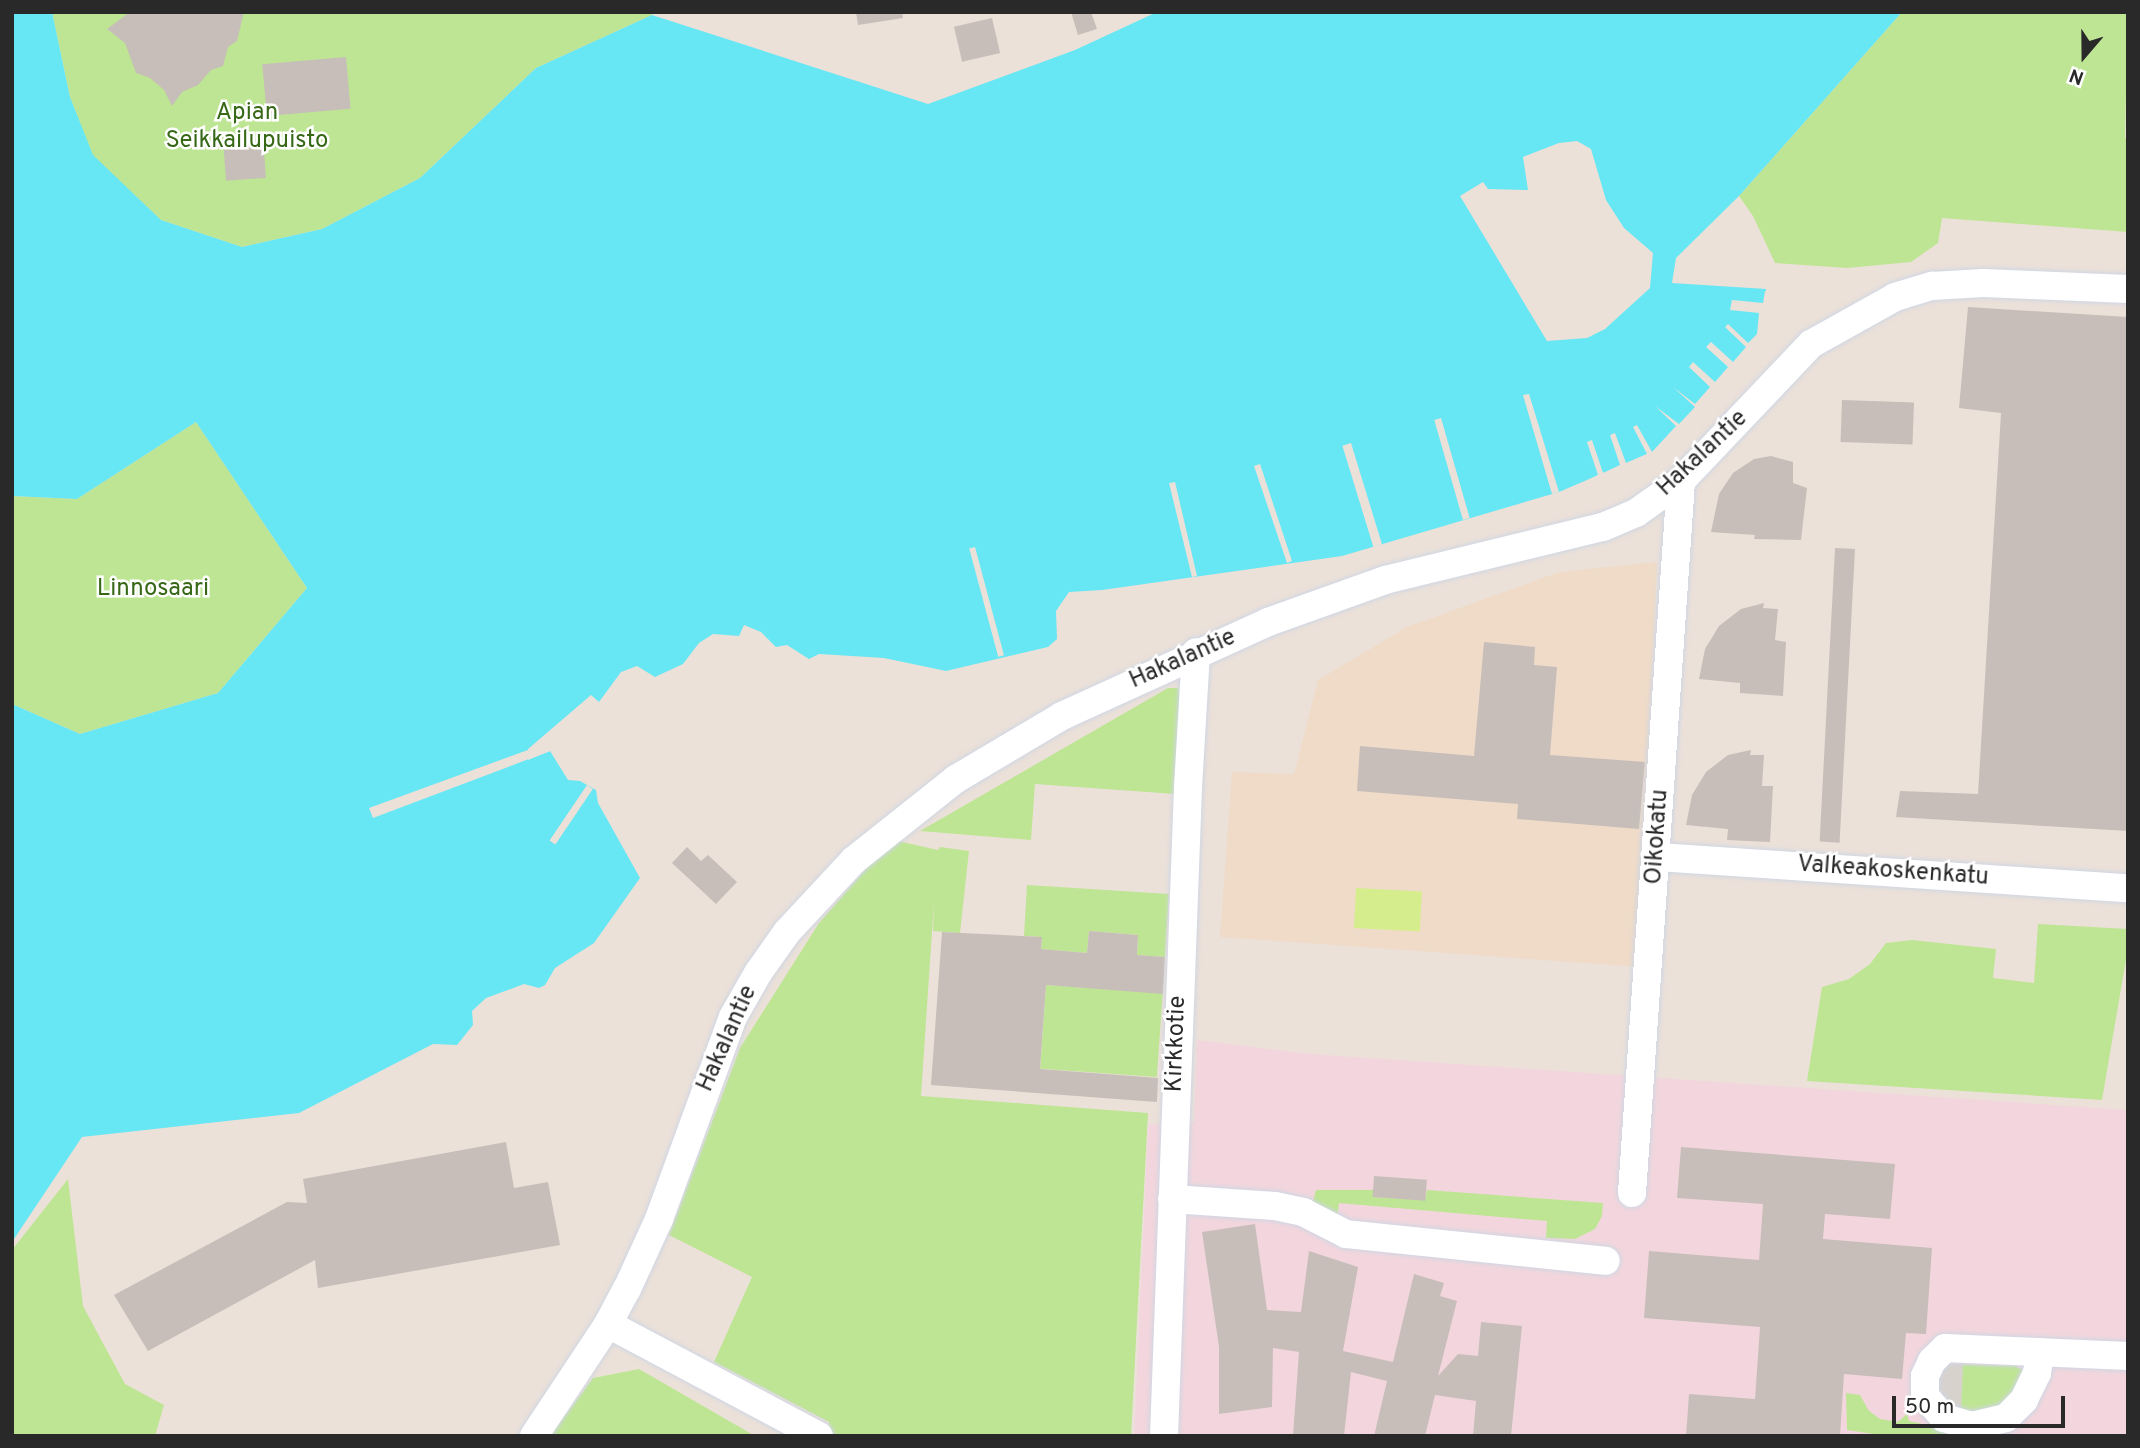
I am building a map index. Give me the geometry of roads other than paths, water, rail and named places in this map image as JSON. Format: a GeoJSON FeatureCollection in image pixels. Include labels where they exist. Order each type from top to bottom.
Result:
{"type":"FeatureCollection","features":[{"type":"Feature","properties":{"kind":"street","name":"Hakalantie"},"geometry":{"type":"LineString","coordinates":[[534,1436],[608,1324],[659,1219],[733,1017],[758,973],[820,893],[895,825],[956,779],[1062,716],[1196,652],[1385,580],[1603,527],[1636,513],[1681,481],[1811,344],[1895,297],[1932,286],[1983,283],[2128,289]]}},
{"type":"Feature","properties":{"kind":"street","name":"Oikokatu"},"geometry":{"type":"LineString","coordinates":[[1632,1193],[1681,481]]}},
{"type":"Feature","properties":{"kind":"street","name":"Kirkkotie"},"geometry":{"type":"LineString","coordinates":[[1164,1436],[1196,652]]}},
{"type":"Feature","properties":{"kind":"street","name":"Valkeakoskenkatu"},"geometry":{"type":"LineString","coordinates":[[1657,857],[2128,888]]}},
{"type":"Feature","properties":{"kind":"street"},"geometry":{"type":"LineString","coordinates":[[1172,1199],[1275,1206],[1303,1213],[1346,1234],[1606,1261]]}},
{"type":"Feature","properties":{"kind":"street"},"geometry":{"type":"LineString","coordinates":[[608,1324],[810,1433]]}},
{"type":"Feature","properties":{"kind":"street"},"geometry":{"type":"LineString","coordinates":[[2040,1352],[2037,1373],[2024,1399],[2006,1418],[1972,1426],[1944,1418],[1925,1396],[1925,1376],[1937,1354],[1945,1348],[2040,1352],[2128,1356]]}},
{"type":"Feature","properties":{"kind":"water"},"geometry":{"type":"Polygon","coordinates":[[[12,12],[52,12],[70,97],[93,155],[161,220],[242,247],[322,229],[420,178],[536,68],[652,15],[928,104],[1075,50],[1157,12],[1902,12],[1739,196],[1676,258],[1672,283],[1766,289],[1765,317],[1758,336],[1659,449],[1559,492],[1342,556],[1102,590],[1069,592],[1056,611],[1057,639],[1048,647],[946,671],[884,658],[819,654],[809,659],[787,645],[776,647],[761,632],[744,625],[739,636],[713,634],[699,643],[683,664],[655,677],[637,666],[621,672],[599,702],[591,695],[528,749],[528,760],[550,751],[568,780],[580,781],[596,790],[598,803],[640,878],[594,943],[555,968],[545,985],[539,988],[524,984],[486,998],[472,1011],[473,1025],[457,1045],[433,1044],[299,1113],[82,1137],[12,1242],[12,704],[80,734],[218,693],[307,588],[196,422],[77,499],[12,496],[12,12]],[[1577,141],[1559,143],[1523,157],[1528,190],[1488,189],[1483,182],[1460,196],[1547,341],[1587,338],[1605,329],[1650,288],[1653,253],[1624,228],[1606,200],[1591,149],[1577,141]]]}},
{"type":"Feature","properties":{"kind":"park label","name":"Apian Seikkailupuisto"},"geometry":{"type":"Point","coordinates":[247,128]}},
{"type":"Feature","properties":{"kind":"park label","name":"Linnosaari"},"geometry":{"type":"Point","coordinates":[153,590]}}]}
